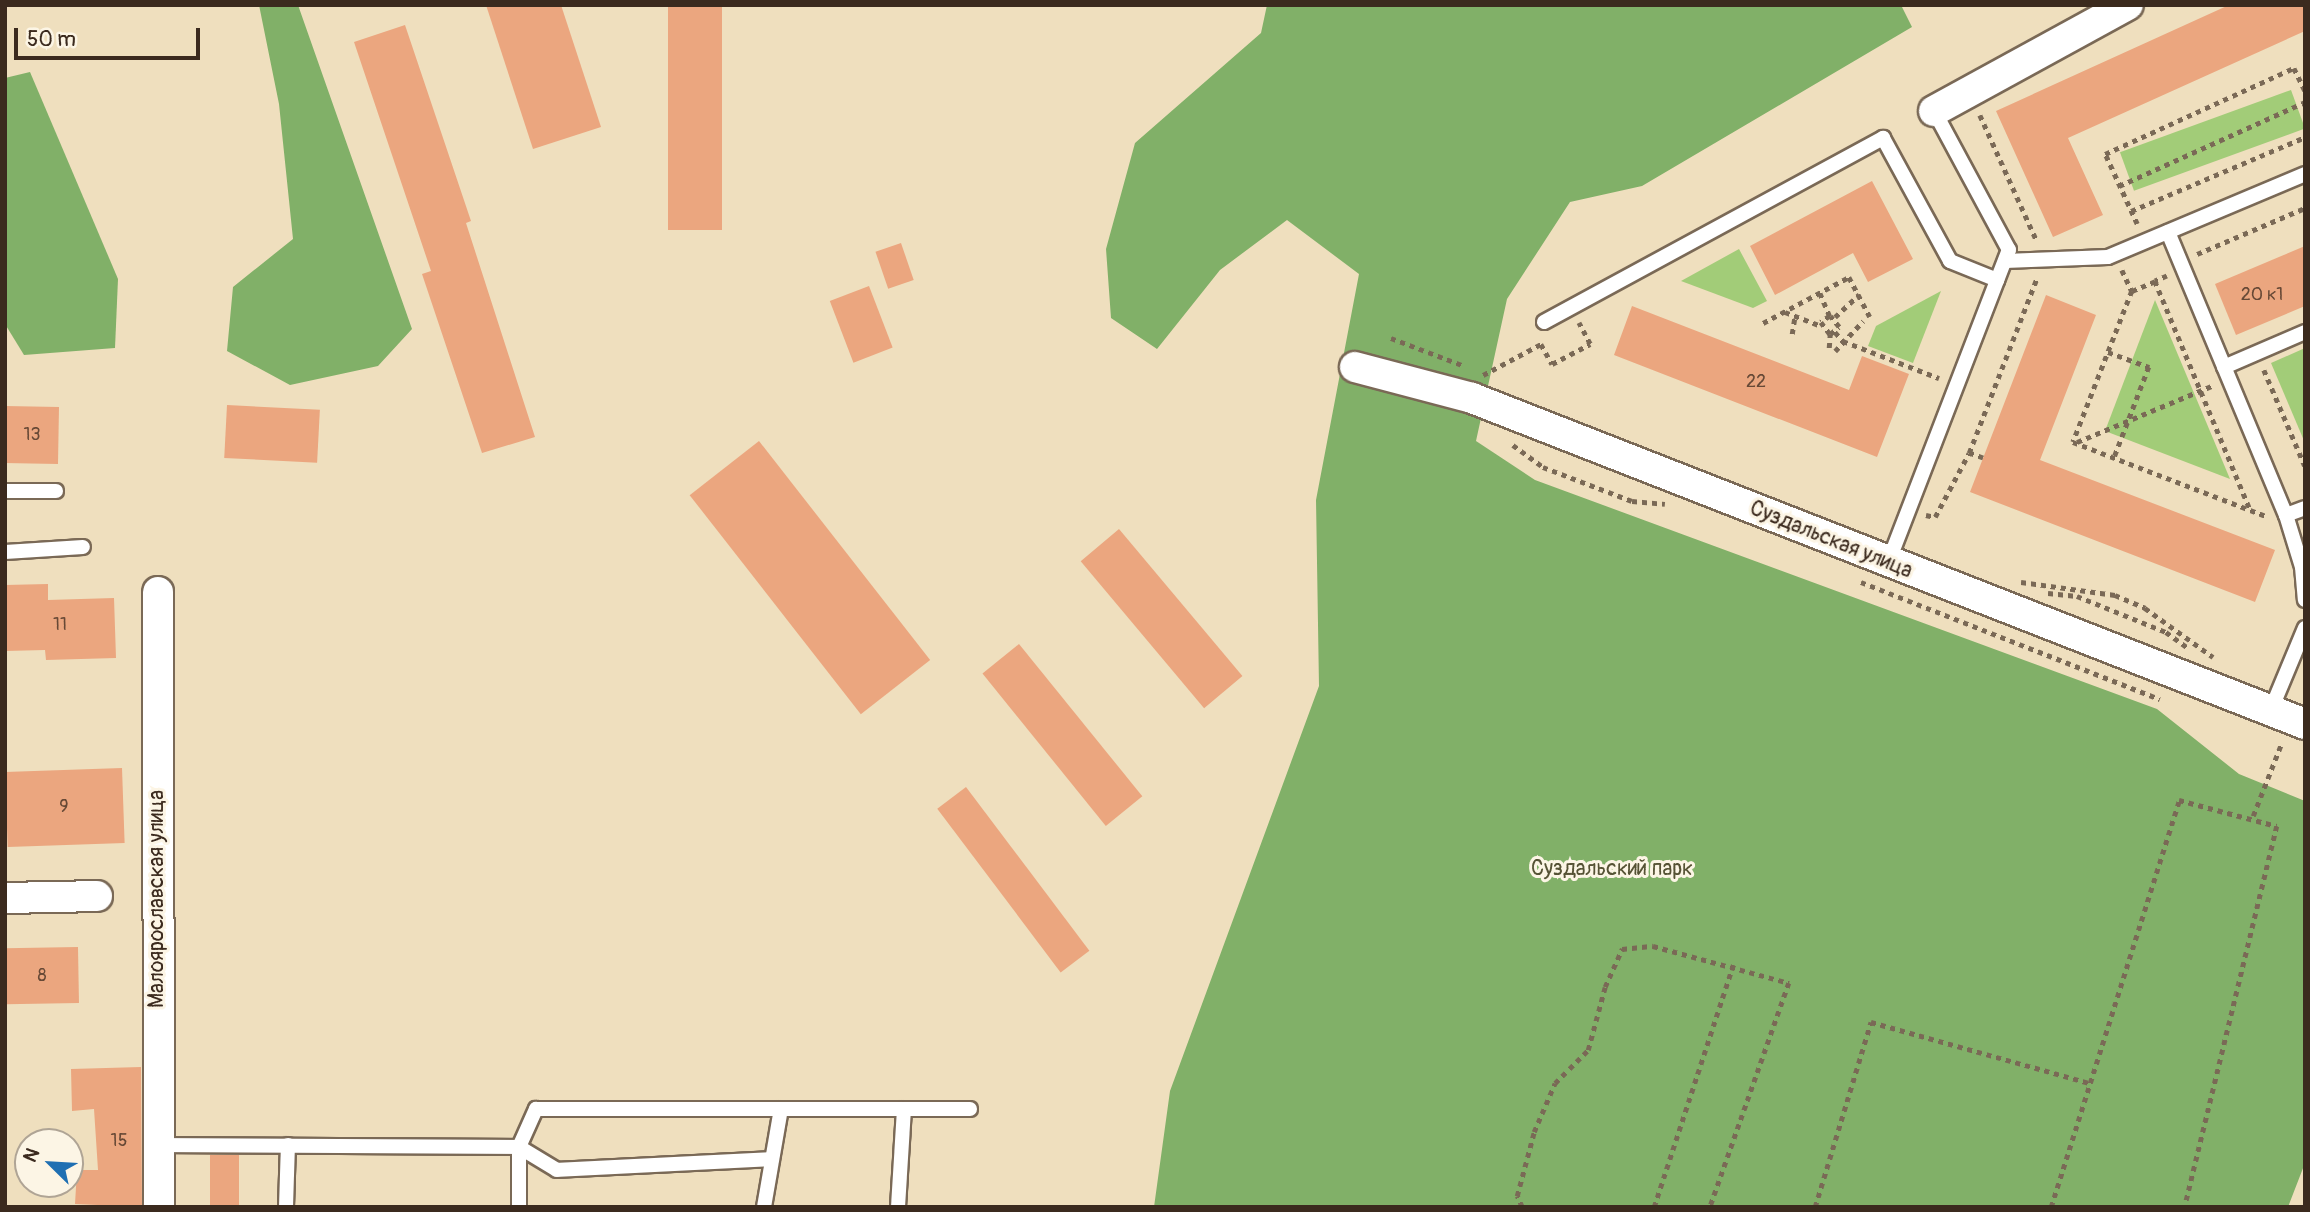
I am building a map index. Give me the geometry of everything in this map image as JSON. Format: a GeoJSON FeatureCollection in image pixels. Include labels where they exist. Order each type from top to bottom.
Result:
{"type":"FeatureCollection","features":[{"type":"Feature","properties":{"kind":"street"},"geometry":{"type":"LineString","coordinates":[[1934,111],[2128,5]]}},
{"type":"Feature","properties":{"kind":"street","name":"Суздальская улица"},"geometry":{"type":"LineString","coordinates":[[1355,367],[1472,398],[2289,718]]}},
{"type":"Feature","properties":{"kind":"street","name":"Малоярославская улица"},"geometry":{"type":"LineString","coordinates":[[158,592],[159,1207]]}},
{"type":"Feature","properties":{"kind":"street"},"geometry":{"type":"LineString","coordinates":[[5,898],[97,896]]}},
{"type":"Feature","properties":{"kind":"lane"},"geometry":{"type":"LineString","coordinates":[[1888,563],[2009,250],[1934,111]]}},
{"type":"Feature","properties":{"kind":"lane"},"geometry":{"type":"LineString","coordinates":[[1544,322],[1883,138],[1950,261],[1997,280]]}},
{"type":"Feature","properties":{"kind":"lane"},"geometry":{"type":"LineString","coordinates":[[2005,261],[2108,257],[2305,174]]}},
{"type":"Feature","properties":{"kind":"lane"},"geometry":{"type":"LineString","coordinates":[[2168,232],[2286,515],[2302,567],[2305,600]]}},
{"type":"Feature","properties":{"kind":"lane"},"geometry":{"type":"LineString","coordinates":[[2227,372],[2257,352],[2305,332]]}},
{"type":"Feature","properties":{"kind":"lane"},"geometry":{"type":"LineString","coordinates":[[5,491],[56,491]]}},
{"type":"Feature","properties":{"kind":"lane"},"geometry":{"type":"LineString","coordinates":[[2286,515],[2305,508]]}},
{"type":"Feature","properties":{"kind":"lane"},"geometry":{"type":"LineString","coordinates":[[5,552],[83,547]]}},
{"type":"Feature","properties":{"kind":"lane"},"geometry":{"type":"LineString","coordinates":[[2289,718],[2305,628]]}},
{"type":"Feature","properties":{"kind":"lane"},"geometry":{"type":"LineString","coordinates":[[519,1207],[519,1147],[536,1109],[970,1108]]}},
{"type":"Feature","properties":{"kind":"lane"},"geometry":{"type":"LineString","coordinates":[[764,1207],[781,1109]]}},
{"type":"Feature","properties":{"kind":"lane"},"geometry":{"type":"LineString","coordinates":[[898,1207],[904,1109]]}},
{"type":"Feature","properties":{"kind":"lane"},"geometry":{"type":"LineString","coordinates":[[159,1145],[519,1147],[557,1170],[772,1159]]}},
{"type":"Feature","properties":{"kind":"lane"},"geometry":{"type":"LineString","coordinates":[[286,1207],[288,1145]]}},
{"type":"Feature","properties":{"kind":"path"},"geometry":{"type":"LineString","coordinates":[[2144,241],[2105,154],[2294,68],[2305,91]]}},
{"type":"Feature","properties":{"kind":"path"},"geometry":{"type":"LineString","coordinates":[[1927,514],[1935,517],[1969,453],[2045,259],[1970,92]]}},
{"type":"Feature","properties":{"kind":"path"},"geometry":{"type":"LineString","coordinates":[[2119,186],[2305,102]]}},
{"type":"Feature","properties":{"kind":"path"},"geometry":{"type":"LineString","coordinates":[[2131,211],[2305,138]]}},
{"type":"Feature","properties":{"kind":"path"},"geometry":{"type":"LineString","coordinates":[[2076,443],[2132,291],[2305,208]]}},
{"type":"Feature","properties":{"kind":"path"},"geometry":{"type":"LineString","coordinates":[[1763,323],[1849,277],[1870,317]]}},
{"type":"Feature","properties":{"kind":"path"},"geometry":{"type":"LineString","coordinates":[[2155,281],[2251,510]]}},
{"type":"Feature","properties":{"kind":"path"},"geometry":{"type":"LineString","coordinates":[[1820,293],[1839,327],[1833,333],[1829,348]]}},
{"type":"Feature","properties":{"kind":"path"},"geometry":{"type":"LineString","coordinates":[[1822,326],[1858,295]]}},
{"type":"Feature","properties":{"kind":"path"},"geometry":{"type":"LineString","coordinates":[[1784,312],[1822,326],[1843,341],[1956,385]]}},
{"type":"Feature","properties":{"kind":"path"},"geometry":{"type":"LineString","coordinates":[[1476,379],[1541,344],[1552,364],[1590,344],[1578,321],[1589,316]]}},
{"type":"Feature","properties":{"kind":"path"},"geometry":{"type":"LineString","coordinates":[[1793,334],[1795,316]]}},
{"type":"Feature","properties":{"kind":"path"},"geometry":{"type":"LineString","coordinates":[[1835,351],[1863,321]]}},
{"type":"Feature","properties":{"kind":"path"},"geometry":{"type":"LineString","coordinates":[[1391,338],[1494,376]]}},
{"type":"Feature","properties":{"kind":"path"},"geometry":{"type":"LineString","coordinates":[[2108,352],[2149,368],[2114,458]]}},
{"type":"Feature","properties":{"kind":"path"},"geometry":{"type":"LineString","coordinates":[[2257,352],[2305,466]]}},
{"type":"Feature","properties":{"kind":"path"},"geometry":{"type":"LineString","coordinates":[[2076,443],[2201,390],[2227,372]]}},
{"type":"Feature","properties":{"kind":"path"},"geometry":{"type":"LineString","coordinates":[[2076,443],[2269,517]]}},
{"type":"Feature","properties":{"kind":"path"},"geometry":{"type":"LineString","coordinates":[[1969,453],[1983,458]]}},
{"type":"Feature","properties":{"kind":"path"},"geometry":{"type":"LineString","coordinates":[[2010,581],[2115,595],[2145,608],[2222,663]]}},
{"type":"Feature","properties":{"kind":"path"},"geometry":{"type":"LineString","coordinates":[[2253,816],[2289,718]]}},
{"type":"Feature","properties":{"kind":"path"},"geometry":{"type":"LineString","coordinates":[[2052,1207],[2179,800],[2253,816],[2277,826],[2185,1207]]}},
{"type":"Feature","properties":{"kind":"path"},"geometry":{"type":"LineString","coordinates":[[1522,1207],[1517,1196],[1534,1132],[1555,1083],[1588,1049],[1605,986],[1622,949],[1653,946],[1733,965],[1789,983],[1710,1207]]}},
{"type":"Feature","properties":{"kind":"path"},"geometry":{"type":"LineString","coordinates":[[1654,1207],[1733,965]]}},
{"type":"Feature","properties":{"kind":"path"},"geometry":{"type":"LineString","coordinates":[[1815,1207],[1871,1022],[2090,1083]]}},
{"type":"Feature","properties":{"kind":"green space"},"geometry":{"type":"Polygon","coordinates":[[[259,5],[298,5],[412,329],[378,366],[290,385],[227,351],[233,287],[293,239],[279,104],[259,5]]]}},
{"type":"Feature","properties":{"kind":"green space","name":"Суздальский парк"},"geometry":{"type":"Polygon","coordinates":[[[1267,5],[1901,5],[1912,27],[1642,186],[1570,202],[1507,299],[1476,441],[1535,480],[2157,709],[2239,774],[2305,801],[2305,1163],[2288,1207],[1154,1207],[1170,1091],[1319,686],[1316,500],[1359,274],[1287,220],[1220,270],[1157,349],[1111,318],[1106,249],[1135,143],[1261,33],[1267,5]]]}},
{"type":"Feature","properties":{"kind":"green space"},"geometry":{"type":"Polygon","coordinates":[[[30,72],[118,279],[115,348],[24,355],[5,324],[5,78],[30,72]]]}},
{"type":"Feature","properties":{"kind":"green space"},"geometry":{"type":"Polygon","coordinates":[[[2291,90],[2305,129],[2134,191],[2120,152],[2291,90]]]}},
{"type":"Feature","properties":{"kind":"green space"},"geometry":{"type":"Polygon","coordinates":[[[1739,249],[1767,301],[1753,308],[1681,281],[1739,249]]]}},
{"type":"Feature","properties":{"kind":"green space"},"geometry":{"type":"Polygon","coordinates":[[[1941,291],[1913,363],[1868,346],[1876,326],[1941,291]]]}},
{"type":"Feature","properties":{"kind":"green space"},"geometry":{"type":"Polygon","coordinates":[[[2155,300],[2230,479],[2105,431],[2155,300]]]}},
{"type":"Feature","properties":{"kind":"green space"},"geometry":{"type":"Polygon","coordinates":[[[2305,348],[2305,443],[2271,363],[2305,348]]]}},
{"type":"Feature","properties":{"kind":"building"},"geometry":{"type":"Polygon","coordinates":[[[486,5],[561,5],[601,127],[533,149],[486,5]]]}},
{"type":"Feature","properties":{"kind":"building"},"geometry":{"type":"Polygon","coordinates":[[[668,5],[722,5],[722,230],[668,230],[668,5]]]}},
{"type":"Feature","properties":{"kind":"building"},"geometry":{"type":"Polygon","coordinates":[[[2229,5],[2305,5],[2305,31],[2068,138],[2103,215],[2053,237],[1996,111],[2229,5]]]}},
{"type":"Feature","properties":{"kind":"building"},"geometry":{"type":"Polygon","coordinates":[[[405,25],[471,221],[466,223],[535,437],[482,453],[422,274],[431,271],[354,42],[405,25]]]}},
{"type":"Feature","properties":{"kind":"building"},"geometry":{"type":"Polygon","coordinates":[[[1872,181],[1913,259],[1868,282],[1853,253],[1775,295],[1750,246],[1872,181]]]}},
{"type":"Feature","properties":{"kind":"building"},"geometry":{"type":"Polygon","coordinates":[[[901,243],[914,280],[888,289],[875,252],[901,243]]]}},
{"type":"Feature","properties":{"kind":"building"},"geometry":{"type":"Polygon","coordinates":[[[2305,246],[2305,306],[2236,335],[2215,284],[2305,246]]]}},
{"type":"Feature","properties":{"kind":"building"},"geometry":{"type":"Polygon","coordinates":[[[869,286],[893,348],[853,363],[830,301],[869,286]]]}},
{"type":"Feature","properties":{"kind":"building"},"geometry":{"type":"Polygon","coordinates":[[[2046,295],[2096,315],[2040,460],[2275,550],[2255,602],[1970,492],[2046,295]]]}},
{"type":"Feature","properties":{"kind":"building"},"geometry":{"type":"Polygon","coordinates":[[[1632,306],[1849,390],[1862,356],[1909,374],[1877,457],[1614,355],[1632,306]]]}},
{"type":"Feature","properties":{"kind":"building"},"geometry":{"type":"Polygon","coordinates":[[[227,405],[320,410],[317,463],[224,458],[227,405]]]}},
{"type":"Feature","properties":{"kind":"building"},"geometry":{"type":"Polygon","coordinates":[[[5,406],[59,407],[58,464],[5,463],[5,406]]]}},
{"type":"Feature","properties":{"kind":"building"},"geometry":{"type":"Polygon","coordinates":[[[759,441],[930,660],[861,714],[690,495],[759,441]]]}},
{"type":"Feature","properties":{"kind":"building"},"geometry":{"type":"Polygon","coordinates":[[[1119,529],[1242,676],[1204,708],[1081,561],[1119,529]]]}},
{"type":"Feature","properties":{"kind":"building"},"geometry":{"type":"Polygon","coordinates":[[[48,584],[48,600],[114,598],[116,658],[46,660],[45,650],[5,651],[5,585],[48,584]]]}},
{"type":"Feature","properties":{"kind":"building"},"geometry":{"type":"Polygon","coordinates":[[[1019,644],[1142,796],[1106,826],[982,674],[1019,644]]]}},
{"type":"Feature","properties":{"kind":"building"},"geometry":{"type":"Polygon","coordinates":[[[122,768],[125,843],[8,847],[5,772],[122,768]]]}},
{"type":"Feature","properties":{"kind":"building"},"geometry":{"type":"Polygon","coordinates":[[[966,787],[1089,951],[1061,972],[937,809],[966,787]]]}},
{"type":"Feature","properties":{"kind":"building"},"geometry":{"type":"Polygon","coordinates":[[[78,947],[79,1003],[6,1004],[5,948],[78,947]]]}},
{"type":"Feature","properties":{"kind":"building"},"geometry":{"type":"Polygon","coordinates":[[[141,1067],[142,1207],[75,1204],[75,1198],[84,1198],[84,1170],[98,1170],[94,1109],[72,1111],[71,1069],[141,1067]]]}},
{"type":"Feature","properties":{"kind":"building"},"geometry":{"type":"Polygon","coordinates":[[[210,1155],[239,1155],[239,1207],[210,1207],[210,1155]]]}}]}
